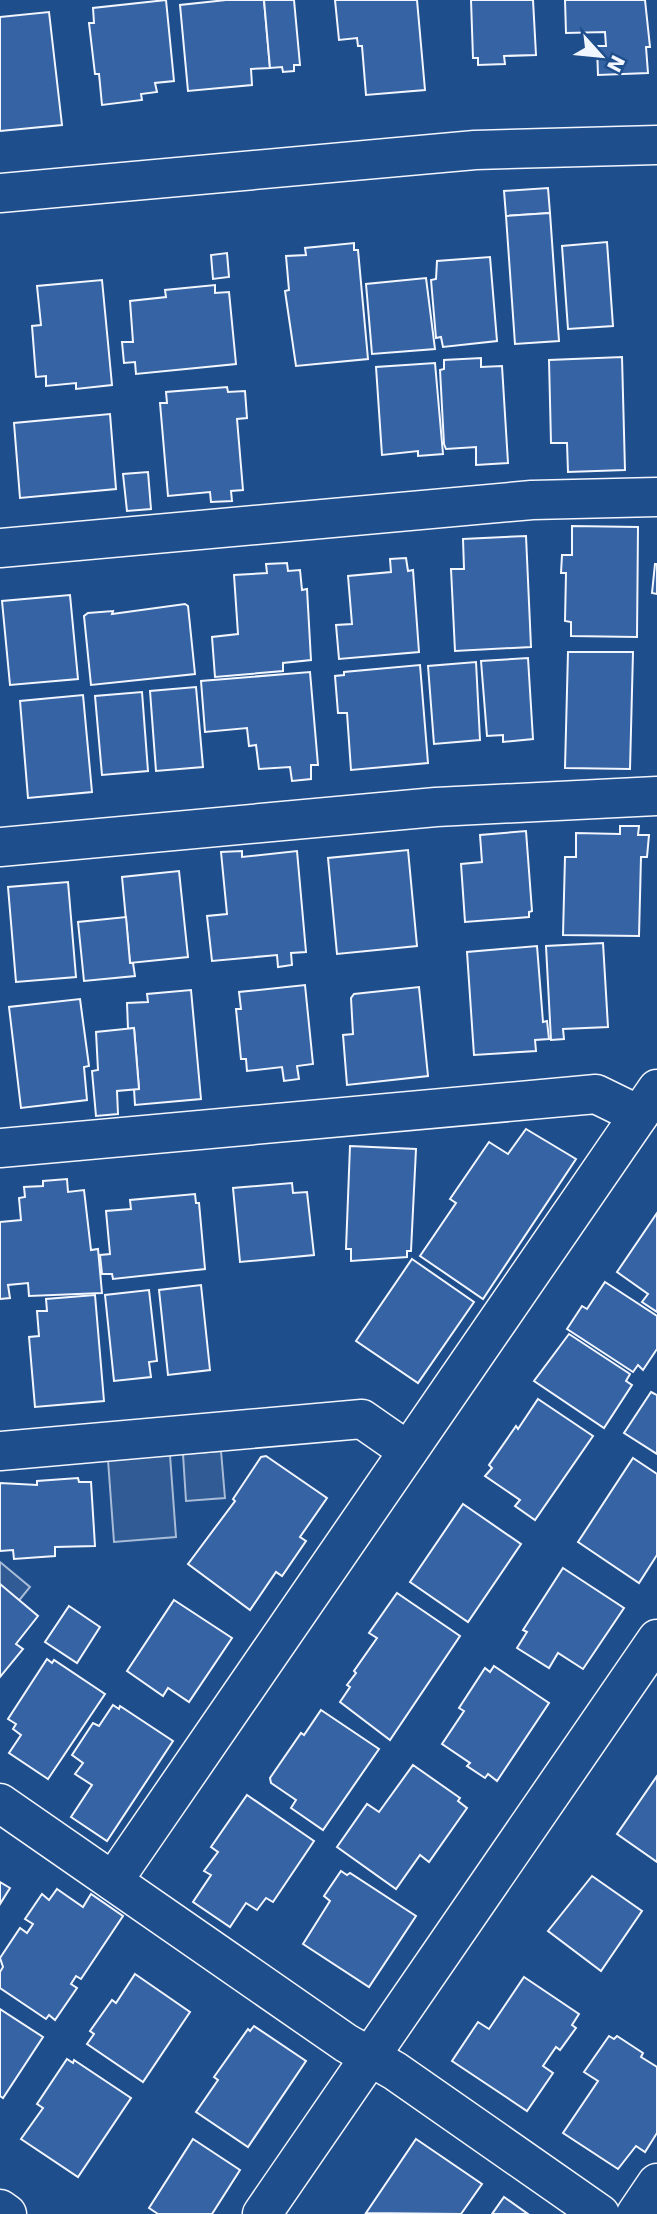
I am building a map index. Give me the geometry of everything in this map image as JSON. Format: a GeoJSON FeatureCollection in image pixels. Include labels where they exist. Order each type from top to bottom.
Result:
{"type":"FeatureCollection","features":[{"type":"Feature","properties":{"kind":"street"},"geometry":{"type":"LineString","coordinates":[[0,193],[475,150],[657,145]]}},
{"type":"Feature","properties":{"kind":"street"},"geometry":{"type":"LineString","coordinates":[[0,548],[532,500],[657,497]]}},
{"type":"Feature","properties":{"kind":"street"},"geometry":{"type":"LineString","coordinates":[[0,847],[436,807],[657,796]]}},
{"type":"Feature","properties":{"kind":"street"},"geometry":{"type":"LineString","coordinates":[[0,1148],[596,1094],[648,1102],[113,1881]]}},
{"type":"Feature","properties":{"kind":"street"},"geometry":{"type":"LineString","coordinates":[[0,1451],[362,1419],[408,1451]]}},
{"type":"Feature","properties":{"kind":"street"},"geometry":{"type":"LineString","coordinates":[[262,2214],[657,1639]]}},
{"type":"Feature","properties":{"kind":"street"},"geometry":{"type":"LineString","coordinates":[[0,1803],[346,2043],[371,2057],[600,2214]]}},
{"type":"Feature","properties":{"kind":"street"},"geometry":{"type":"LineString","coordinates":[[636,2214],[657,2183]]}},
{"type":"Feature","properties":{"kind":"street"},"geometry":{"type":"LineString","coordinates":[[0,2209],[7,2214]]}},
{"type":"Feature","properties":{"kind":"shaded area"},"geometry":{"type":"Polygon","coordinates":[[[221,1451],[225,1498],[186,1501],[183,1454],[221,1451]]]}},
{"type":"Feature","properties":{"kind":"shaded area"},"geometry":{"type":"Polygon","coordinates":[[[170,1455],[176,1537],[114,1542],[108,1460],[170,1455]]]}},
{"type":"Feature","properties":{"kind":"shaded area"},"geometry":{"type":"Polygon","coordinates":[[[0,1562],[30,1587],[17,1603],[0,1589],[0,1562]]]}},
{"type":"Feature","properties":{"kind":"building"},"geometry":{"type":"Polygon","coordinates":[[[166,0],[174,81],[155,83],[157,92],[141,94],[142,100],[102,105],[89,23],[94,23],[93,8],[166,0]]]}},
{"type":"Feature","properties":{"kind":"building"},"geometry":{"type":"Polygon","coordinates":[[[226,0],[264,0],[270,68],[251,69],[252,85],[188,91],[180,5],[226,0]]]}},
{"type":"Feature","properties":{"kind":"building"},"geometry":{"type":"Polygon","coordinates":[[[264,0],[294,0],[300,65],[294,65],[294,71],[283,72],[282,67],[270,68],[264,0]]]}},
{"type":"Feature","properties":{"kind":"building"},"geometry":{"type":"Polygon","coordinates":[[[335,0],[417,0],[425,90],[366,95],[362,46],[358,46],[357,38],[339,40],[335,0]]]}},
{"type":"Feature","properties":{"kind":"building"},"geometry":{"type":"Polygon","coordinates":[[[471,0],[533,0],[536,55],[504,56],[505,64],[478,65],[478,58],[473,58],[471,0]]]}},
{"type":"Feature","properties":{"kind":"building"},"geometry":{"type":"Polygon","coordinates":[[[565,0],[645,0],[650,47],[646,47],[648,73],[598,75],[597,46],[606,46],[605,32],[566,33],[565,0]]]}},
{"type":"Feature","properties":{"kind":"building"},"geometry":{"type":"Polygon","coordinates":[[[49,12],[62,125],[0,131],[0,17],[49,12]]]}},
{"type":"Feature","properties":{"kind":"building"},"geometry":{"type":"Polygon","coordinates":[[[548,188],[550,213],[506,216],[504,191],[548,188]]]}},
{"type":"Feature","properties":{"kind":"building"},"geometry":{"type":"Polygon","coordinates":[[[550,213],[559,341],[515,344],[506,216],[550,213]]]}},
{"type":"Feature","properties":{"kind":"building"},"geometry":{"type":"Polygon","coordinates":[[[607,242],[613,326],[568,329],[562,246],[607,242]]]}},
{"type":"Feature","properties":{"kind":"building"},"geometry":{"type":"Polygon","coordinates":[[[354,243],[354,250],[358,250],[368,359],[296,366],[285,291],[289,290],[286,256],[306,255],[305,248],[354,243]]]}},
{"type":"Feature","properties":{"kind":"building"},"geometry":{"type":"Polygon","coordinates":[[[227,253],[229,277],[213,279],[211,255],[227,253]]]}},
{"type":"Feature","properties":{"kind":"building"},"geometry":{"type":"Polygon","coordinates":[[[490,257],[497,341],[443,347],[441,337],[436,338],[431,280],[436,279],[437,261],[490,257]]]}},
{"type":"Feature","properties":{"kind":"building"},"geometry":{"type":"Polygon","coordinates":[[[426,278],[435,349],[372,354],[366,284],[426,278]]]}},
{"type":"Feature","properties":{"kind":"building"},"geometry":{"type":"Polygon","coordinates":[[[102,280],[112,385],[76,389],[76,383],[46,386],[46,376],[36,377],[32,326],[41,325],[37,286],[102,280]]]}},
{"type":"Feature","properties":{"kind":"building"},"geometry":{"type":"Polygon","coordinates":[[[215,285],[215,293],[229,292],[236,364],[136,374],[135,362],[124,363],[122,342],[133,342],[130,301],[166,297],[165,290],[215,285]]]}},
{"type":"Feature","properties":{"kind":"building"},"geometry":{"type":"Polygon","coordinates":[[[622,357],[625,470],[568,472],[567,443],[551,443],[549,360],[622,357]]]}},
{"type":"Feature","properties":{"kind":"building"},"geometry":{"type":"Polygon","coordinates":[[[481,358],[481,367],[502,366],[508,463],[476,465],[476,447],[446,449],[444,444],[440,370],[444,369],[444,360],[481,358]]]}},
{"type":"Feature","properties":{"kind":"building"},"geometry":{"type":"Polygon","coordinates":[[[435,363],[443,454],[418,456],[418,451],[382,455],[376,367],[435,363]]]}},
{"type":"Feature","properties":{"kind":"building"},"geometry":{"type":"Polygon","coordinates":[[[227,387],[228,392],[245,391],[247,418],[237,419],[243,490],[231,491],[232,501],[211,502],[210,492],[168,496],[160,403],[167,403],[166,392],[227,387]]]}},
{"type":"Feature","properties":{"kind":"building"},"geometry":{"type":"Polygon","coordinates":[[[110,414],[116,489],[20,498],[14,423],[110,414]]]}},
{"type":"Feature","properties":{"kind":"building"},"geometry":{"type":"Polygon","coordinates":[[[148,472],[151,509],[127,511],[123,474],[148,472]]]}},
{"type":"Feature","properties":{"kind":"building"},"geometry":{"type":"Polygon","coordinates":[[[572,526],[638,527],[637,637],[571,636],[571,622],[565,621],[566,573],[561,573],[562,555],[572,555],[572,526]]]}},
{"type":"Feature","properties":{"kind":"building"},"geometry":{"type":"Polygon","coordinates":[[[526,536],[531,647],[455,651],[451,569],[464,569],[463,539],[526,536]]]}},
{"type":"Feature","properties":{"kind":"building"},"geometry":{"type":"Polygon","coordinates":[[[406,558],[408,571],[413,570],[419,652],[339,659],[336,625],[352,624],[348,576],[391,572],[390,559],[406,558]]]}},
{"type":"Feature","properties":{"kind":"building"},"geometry":{"type":"Polygon","coordinates":[[[287,563],[288,571],[300,570],[302,590],[307,589],[311,660],[283,663],[283,671],[215,677],[212,637],[238,634],[234,575],[267,573],[266,564],[287,563]]]}},
{"type":"Feature","properties":{"kind":"building"},"geometry":{"type":"Polygon","coordinates":[[[657,564],[657,594],[652,593],[657,564]]]}},
{"type":"Feature","properties":{"kind":"building"},"geometry":{"type":"Polygon","coordinates":[[[70,595],[78,679],[10,685],[2,601],[70,595]]]}},
{"type":"Feature","properties":{"kind":"building"},"geometry":{"type":"Polygon","coordinates":[[[185,604],[188,606],[195,674],[91,685],[84,616],[88,613],[113,611],[112,614],[185,604]]]}},
{"type":"Feature","properties":{"kind":"building"},"geometry":{"type":"Polygon","coordinates":[[[568,652],[633,652],[630,769],[565,768],[568,652]]]}},
{"type":"Feature","properties":{"kind":"building"},"geometry":{"type":"Polygon","coordinates":[[[528,658],[533,739],[503,742],[503,735],[487,736],[481,661],[528,658]]]}},
{"type":"Feature","properties":{"kind":"building"},"geometry":{"type":"Polygon","coordinates":[[[476,662],[480,740],[434,744],[428,666],[476,662]]]}},
{"type":"Feature","properties":{"kind":"building"},"geometry":{"type":"Polygon","coordinates":[[[420,665],[428,763],[351,770],[347,713],[338,713],[335,676],[344,675],[344,672],[420,665]]]}},
{"type":"Feature","properties":{"kind":"building"},"geometry":{"type":"Polygon","coordinates":[[[310,672],[318,765],[311,765],[311,779],[292,781],[290,767],[259,769],[256,745],[249,746],[247,728],[205,732],[201,681],[310,672]]]}},
{"type":"Feature","properties":{"kind":"building"},"geometry":{"type":"Polygon","coordinates":[[[196,687],[203,767],[156,771],[150,691],[196,687]]]}},
{"type":"Feature","properties":{"kind":"building"},"geometry":{"type":"Polygon","coordinates":[[[142,692],[148,771],[102,775],[95,696],[142,692]]]}},
{"type":"Feature","properties":{"kind":"building"},"geometry":{"type":"Polygon","coordinates":[[[83,695],[92,792],[28,798],[20,701],[83,695]]]}},
{"type":"Feature","properties":{"kind":"building"},"geometry":{"type":"Polygon","coordinates":[[[620,826],[639,826],[638,835],[649,835],[647,857],[641,857],[639,936],[563,935],[565,857],[576,857],[576,833],[620,834],[620,826]]]}},
{"type":"Feature","properties":{"kind":"building"},"geometry":{"type":"Polygon","coordinates":[[[526,831],[532,911],[529,912],[529,917],[465,922],[461,864],[482,862],[480,835],[526,831]]]}},
{"type":"Feature","properties":{"kind":"building"},"geometry":{"type":"Polygon","coordinates":[[[408,850],[417,946],[337,954],[328,858],[408,850]]]}},
{"type":"Feature","properties":{"kind":"building"},"geometry":{"type":"Polygon","coordinates":[[[242,851],[242,857],[297,851],[306,952],[291,953],[292,965],[278,967],[277,955],[212,961],[207,916],[227,914],[221,852],[242,851]]]}},
{"type":"Feature","properties":{"kind":"building"},"geometry":{"type":"Polygon","coordinates":[[[179,871],[188,957],[130,963],[122,877],[179,871]]]}},
{"type":"Feature","properties":{"kind":"building"},"geometry":{"type":"Polygon","coordinates":[[[68,882],[76,977],[16,982],[8,887],[68,882]]]}},
{"type":"Feature","properties":{"kind":"building"},"geometry":{"type":"Polygon","coordinates":[[[126,917],[130,963],[133,963],[135,976],[84,981],[78,922],[126,917]]]}},
{"type":"Feature","properties":{"kind":"building"},"geometry":{"type":"Polygon","coordinates":[[[603,943],[608,1027],[563,1029],[564,1039],[551,1040],[546,946],[603,943]]]}},
{"type":"Feature","properties":{"kind":"building"},"geometry":{"type":"Polygon","coordinates":[[[537,946],[543,1022],[547,1021],[549,1039],[535,1040],[536,1051],[474,1055],[467,952],[537,946]]]}},
{"type":"Feature","properties":{"kind":"building"},"geometry":{"type":"Polygon","coordinates":[[[305,985],[313,1064],[297,1066],[299,1079],[284,1081],[282,1067],[247,1071],[246,1059],[241,1059],[236,1009],[241,1009],[239,992],[305,985]]]}},
{"type":"Feature","properties":{"kind":"building"},"geometry":{"type":"Polygon","coordinates":[[[419,987],[428,1076],[347,1085],[343,1035],[353,1034],[351,998],[354,994],[419,987]]]}},
{"type":"Feature","properties":{"kind":"building"},"geometry":{"type":"Polygon","coordinates":[[[191,990],[201,1099],[135,1105],[134,1089],[139,1089],[134,1028],[128,1029],[127,1003],[148,1002],[147,994],[191,990]]]}},
{"type":"Feature","properties":{"kind":"building"},"geometry":{"type":"Polygon","coordinates":[[[80,999],[89,1066],[84,1067],[87,1100],[21,1108],[9,1007],[80,999]]]}},
{"type":"Feature","properties":{"kind":"building"},"geometry":{"type":"Polygon","coordinates":[[[134,1028],[139,1089],[117,1091],[118,1114],[96,1116],[92,1071],[98,1070],[96,1032],[134,1028]]]}},
{"type":"Feature","properties":{"kind":"building"},"geometry":{"type":"Polygon","coordinates":[[[526,1129],[576,1159],[483,1299],[420,1256],[456,1203],[450,1199],[489,1142],[508,1154],[526,1129]]]}},
{"type":"Feature","properties":{"kind":"building"},"geometry":{"type":"Polygon","coordinates":[[[350,1146],[416,1149],[411,1251],[407,1251],[407,1257],[351,1261],[351,1249],[346,1249],[350,1146]]]}},
{"type":"Feature","properties":{"kind":"building"},"geometry":{"type":"Polygon","coordinates":[[[67,1179],[68,1192],[84,1190],[91,1250],[98,1249],[102,1293],[29,1296],[28,1283],[8,1285],[10,1298],[0,1299],[0,1222],[21,1220],[19,1198],[25,1197],[24,1187],[43,1186],[43,1181],[67,1179]]]}},
{"type":"Feature","properties":{"kind":"building"},"geometry":{"type":"Polygon","coordinates":[[[292,1183],[293,1193],[307,1192],[314,1255],[240,1262],[233,1188],[292,1183]]]}},
{"type":"Feature","properties":{"kind":"building"},"geometry":{"type":"Polygon","coordinates":[[[195,1194],[196,1203],[199,1203],[205,1269],[113,1279],[112,1274],[102,1274],[100,1255],[110,1254],[106,1211],[131,1209],[130,1200],[195,1194]]]}},
{"type":"Feature","properties":{"kind":"building"},"geometry":{"type":"Polygon","coordinates":[[[657,1213],[657,1312],[642,1302],[648,1294],[617,1272],[657,1213]]]}},
{"type":"Feature","properties":{"kind":"building"},"geometry":{"type":"Polygon","coordinates":[[[412,1259],[474,1302],[418,1383],[356,1341],[412,1259]]]}},
{"type":"Feature","properties":{"kind":"building"},"geometry":{"type":"Polygon","coordinates":[[[605,1282],[657,1316],[657,1349],[643,1370],[638,1365],[633,1372],[567,1329],[582,1306],[587,1309],[605,1282]]]}},
{"type":"Feature","properties":{"kind":"building"},"geometry":{"type":"Polygon","coordinates":[[[201,1285],[210,1370],[168,1375],[159,1290],[201,1285]]]}},
{"type":"Feature","properties":{"kind":"building"},"geometry":{"type":"Polygon","coordinates":[[[149,1290],[157,1361],[149,1362],[151,1377],[114,1381],[105,1295],[149,1290]]]}},
{"type":"Feature","properties":{"kind":"building"},"geometry":{"type":"Polygon","coordinates":[[[95,1295],[104,1401],[35,1407],[29,1337],[39,1336],[37,1311],[47,1311],[46,1299],[95,1295]]]}},
{"type":"Feature","properties":{"kind":"building"},"geometry":{"type":"Polygon","coordinates":[[[569,1334],[630,1374],[626,1381],[632,1385],[604,1428],[534,1381],[569,1334]]]}},
{"type":"Feature","properties":{"kind":"building"},"geometry":{"type":"Polygon","coordinates":[[[651,1392],[657,1395],[657,1454],[624,1433],[651,1392]]]}},
{"type":"Feature","properties":{"kind":"building"},"geometry":{"type":"Polygon","coordinates":[[[538,1399],[593,1436],[535,1520],[515,1506],[520,1500],[485,1476],[492,1468],[489,1465],[538,1399]]]}},
{"type":"Feature","properties":{"kind":"building"},"geometry":{"type":"Polygon","coordinates":[[[266,1456],[327,1498],[300,1537],[306,1541],[282,1576],[276,1572],[250,1610],[188,1564],[235,1501],[233,1499],[261,1457],[266,1456]]]}},
{"type":"Feature","properties":{"kind":"building"},"geometry":{"type":"Polygon","coordinates":[[[633,1458],[657,1474],[657,1555],[639,1583],[578,1542],[633,1458]]]}},
{"type":"Feature","properties":{"kind":"building"},"geometry":{"type":"Polygon","coordinates":[[[78,1478],[79,1482],[91,1482],[95,1546],[55,1547],[55,1556],[14,1559],[13,1550],[0,1551],[0,1483],[37,1485],[37,1481],[78,1478]]]}},
{"type":"Feature","properties":{"kind":"building"},"geometry":{"type":"Polygon","coordinates":[[[463,1504],[521,1544],[468,1622],[410,1582],[463,1504]]]}},
{"type":"Feature","properties":{"kind":"building"},"geometry":{"type":"Polygon","coordinates":[[[563,1568],[624,1608],[583,1669],[558,1653],[549,1668],[517,1648],[527,1632],[523,1630],[563,1568]]]}},
{"type":"Feature","properties":{"kind":"building"},"geometry":{"type":"Polygon","coordinates":[[[0,1584],[38,1616],[16,1644],[23,1649],[0,1677],[0,1584]]]}},
{"type":"Feature","properties":{"kind":"building"},"geometry":{"type":"Polygon","coordinates":[[[397,1593],[460,1636],[390,1740],[340,1702],[350,1687],[347,1685],[356,1673],[354,1671],[377,1638],[369,1633],[397,1593]]]}},
{"type":"Feature","properties":{"kind":"building"},"geometry":{"type":"Polygon","coordinates":[[[174,1600],[232,1638],[189,1702],[168,1688],[163,1696],[127,1671],[174,1600]]]}},
{"type":"Feature","properties":{"kind":"building"},"geometry":{"type":"Polygon","coordinates":[[[69,1606],[100,1627],[77,1663],[45,1642],[69,1606]]]}},
{"type":"Feature","properties":{"kind":"building"},"geometry":{"type":"Polygon","coordinates":[[[47,1659],[52,1663],[54,1660],[105,1694],[48,1779],[9,1753],[21,1735],[13,1729],[16,1724],[8,1719],[47,1659]]]}},
{"type":"Feature","properties":{"kind":"building"},"geometry":{"type":"Polygon","coordinates":[[[494,1666],[549,1703],[497,1781],[488,1774],[485,1778],[467,1766],[470,1763],[442,1744],[464,1711],[459,1708],[485,1668],[490,1672],[494,1666]]]}},
{"type":"Feature","properties":{"kind":"building"},"geometry":{"type":"Polygon","coordinates":[[[113,1705],[119,1709],[120,1706],[173,1741],[107,1841],[71,1817],[92,1785],[75,1774],[83,1763],[72,1755],[93,1723],[99,1726],[113,1705]]]}},
{"type":"Feature","properties":{"kind":"building"},"geometry":{"type":"Polygon","coordinates":[[[321,1710],[379,1749],[323,1830],[291,1808],[296,1800],[271,1783],[270,1778],[301,1733],[304,1735],[321,1710]]]}},
{"type":"Feature","properties":{"kind":"building"},"geometry":{"type":"Polygon","coordinates":[[[413,1765],[460,1798],[458,1801],[467,1808],[429,1862],[420,1855],[396,1889],[337,1847],[367,1804],[379,1812],[413,1765]]]}},
{"type":"Feature","properties":{"kind":"building"},"geometry":{"type":"Polygon","coordinates":[[[657,1776],[657,1862],[617,1834],[657,1776]]]}},
{"type":"Feature","properties":{"kind":"building"},"geometry":{"type":"Polygon","coordinates":[[[247,1795],[314,1841],[273,1902],[266,1898],[257,1910],[246,1903],[230,1927],[193,1902],[211,1875],[204,1871],[218,1852],[211,1847],[247,1795]]]}},
{"type":"Feature","properties":{"kind":"building"},"geometry":{"type":"Polygon","coordinates":[[[341,1871],[347,1875],[350,1873],[416,1916],[369,1987],[303,1944],[330,1901],[324,1896],[341,1871]]]}},
{"type":"Feature","properties":{"kind":"building"},"geometry":{"type":"Polygon","coordinates":[[[592,1876],[642,1911],[601,1971],[548,1931],[592,1876]]]}},
{"type":"Feature","properties":{"kind":"building"},"geometry":{"type":"Polygon","coordinates":[[[0,1882],[10,1888],[0,1904],[0,1882]]]}},
{"type":"Feature","properties":{"kind":"building"},"geometry":{"type":"Polygon","coordinates":[[[57,1889],[83,1907],[91,1894],[123,1916],[81,1979],[76,1976],[71,1984],[77,1988],[55,2020],[49,2015],[46,2019],[0,1988],[0,1972],[3,1967],[0,1958],[20,1928],[27,1933],[33,1924],[25,1919],[42,1894],[49,1900],[57,1889]]]}},
{"type":"Feature","properties":{"kind":"building"},"geometry":{"type":"Polygon","coordinates":[[[135,1974],[190,2012],[143,2082],[87,2044],[94,2034],[90,2031],[112,2000],[116,2003],[135,1974]]]}},
{"type":"Feature","properties":{"kind":"building"},"geometry":{"type":"Polygon","coordinates":[[[524,1977],[579,2014],[572,2025],[576,2028],[560,2050],[556,2047],[543,2066],[553,2073],[527,2111],[452,2061],[478,2022],[489,2029],[524,1977]]]}},
{"type":"Feature","properties":{"kind":"building"},"geometry":{"type":"Polygon","coordinates":[[[0,2009],[43,2037],[3,2098],[0,2096],[0,2009]]]}},
{"type":"Feature","properties":{"kind":"building"},"geometry":{"type":"Polygon","coordinates":[[[254,2026],[306,2061],[248,2147],[196,2112],[218,2080],[214,2077],[248,2029],[250,2031],[254,2026]]]}},
{"type":"Feature","properties":{"kind":"building"},"geometry":{"type":"Polygon","coordinates":[[[609,2036],[614,2039],[617,2036],[643,2053],[641,2057],[657,2067],[657,2133],[645,2152],[636,2146],[618,2169],[563,2133],[598,2081],[584,2072],[609,2036]]]}},
{"type":"Feature","properties":{"kind":"building"},"geometry":{"type":"Polygon","coordinates":[[[67,2059],[73,2063],[74,2060],[131,2098],[78,2177],[21,2139],[43,2108],[37,2104],[67,2059]]]}},
{"type":"Feature","properties":{"kind":"building"},"geometry":{"type":"Polygon","coordinates":[[[193,2139],[240,2170],[212,2214],[158,2214],[149,2208],[193,2139]]]}},
{"type":"Feature","properties":{"kind":"building"},"geometry":{"type":"Polygon","coordinates":[[[416,2139],[482,2184],[461,2214],[366,2213],[416,2139]]]}},
{"type":"Feature","properties":{"kind":"building"},"geometry":{"type":"Polygon","coordinates":[[[504,2197],[528,2214],[492,2214],[504,2197]]]}}]}
